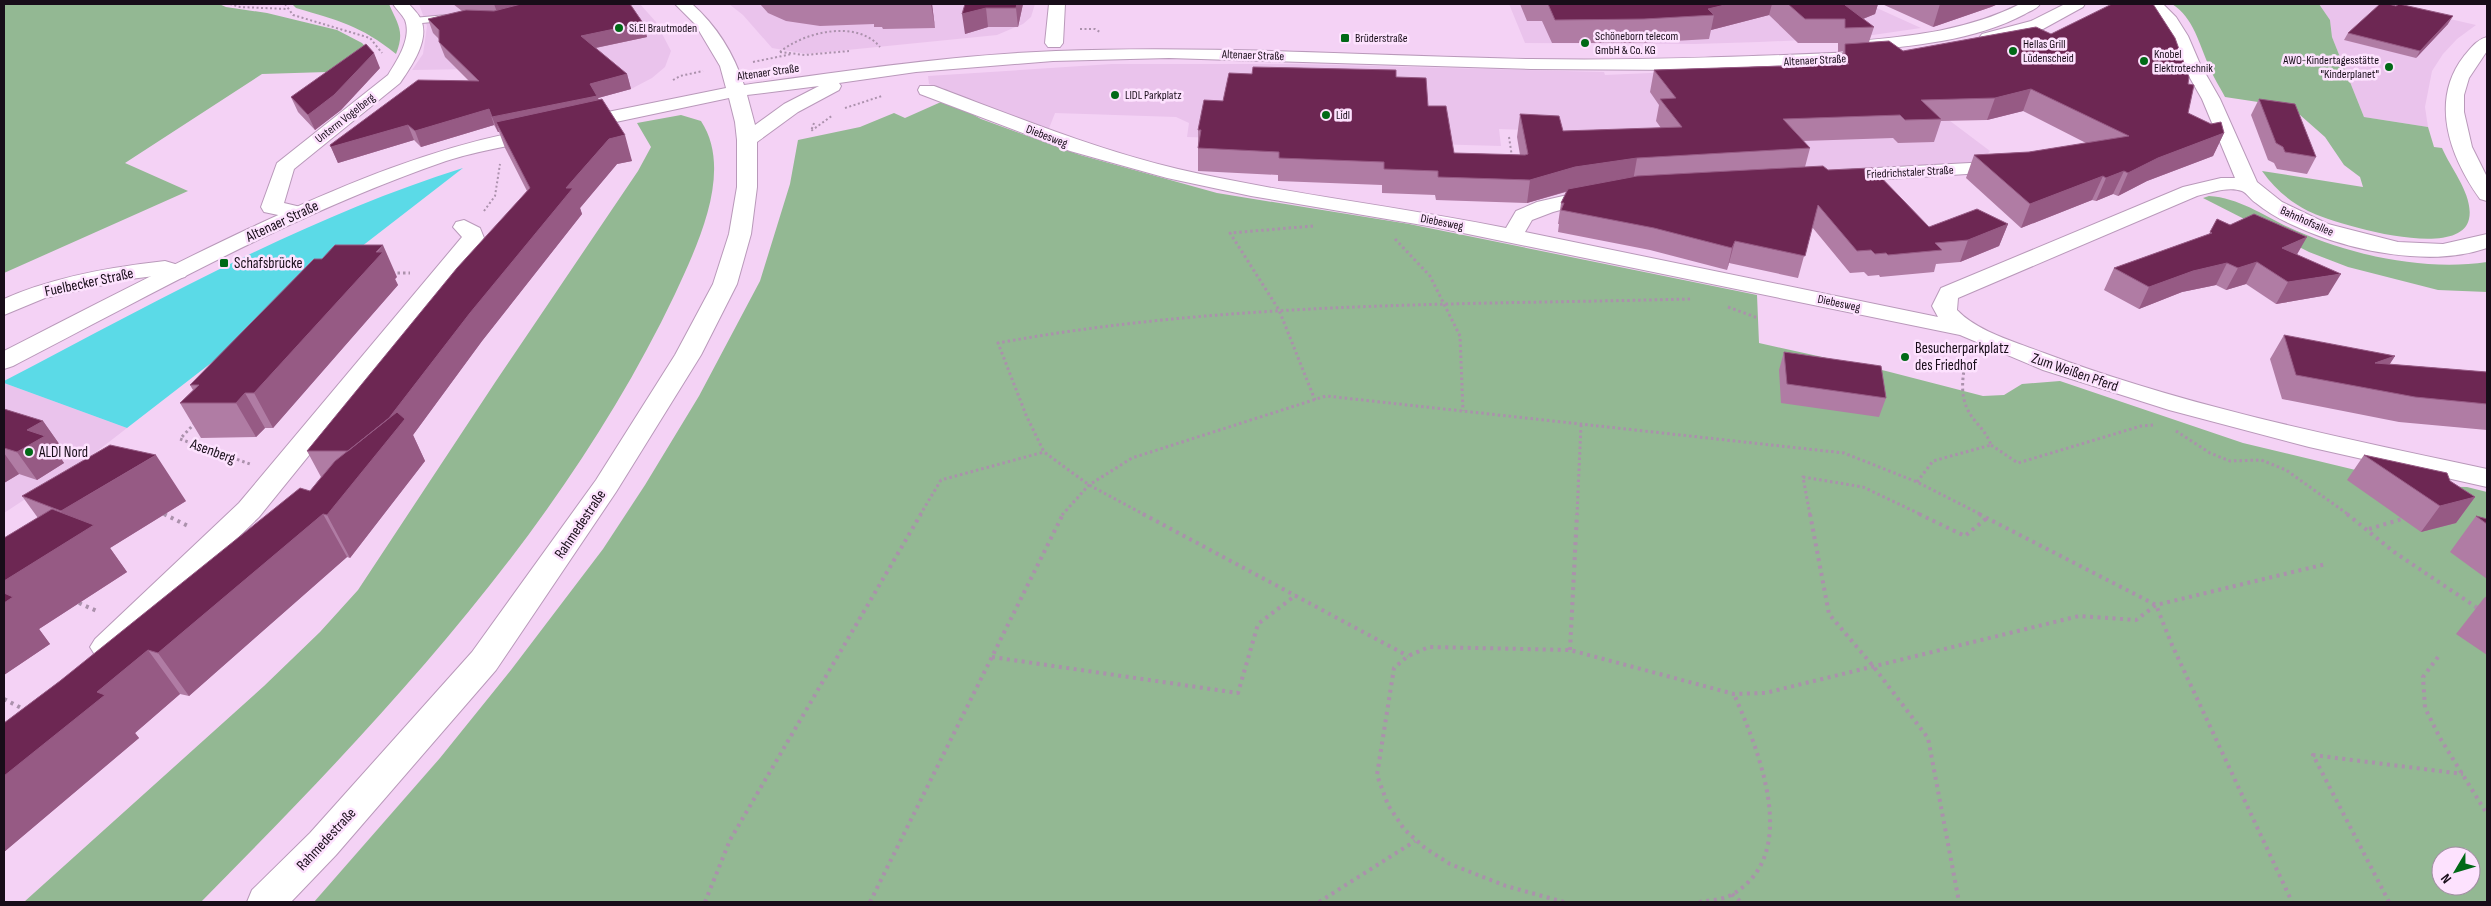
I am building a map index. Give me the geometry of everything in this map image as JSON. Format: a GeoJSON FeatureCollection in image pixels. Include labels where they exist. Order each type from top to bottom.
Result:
{"type":"FeatureCollection","features":[{"type":"Feature","properties":{"kind":"street"},"geometry":{"type":"LineString","coordinates":[[401,4],[413,22]]}},
{"type":"Feature","properties":{"kind":"street","name":"Rahmedestraße"},"geometry":{"type":"LineString","coordinates":[[266,902],[323,844],[484,661],[606,486],[688,355],[725,284],[740,234],[748,172],[747,140],[736,84],[712,35],[702,21],[683,4]]}},
{"type":"Feature","properties":{"kind":"street"},"geometry":{"type":"LineString","coordinates":[[1053,49],[1058,4]]}},
{"type":"Feature","properties":{"kind":"street","name":"Altenaer Straße"},"geometry":{"type":"LineString","coordinates":[[1749,57],[1930,38],[1986,26],[2008,18],[2032,4]]}},
{"type":"Feature","properties":{"kind":"street","name":"Altenaer Straße"},"geometry":{"type":"LineString","coordinates":[[4,361],[297,213],[391,174],[558,122],[736,84],[941,50],[1053,49],[1169,53],[1506,58],[1872,57],[1965,42],[2037,26],[2077,4]]}},
{"type":"Feature","properties":{"kind":"street","name":"Bahnhofsallee"},"geometry":{"type":"LineString","coordinates":[[2152,4],[2164,12],[2210,96],[2248,185],[2275,207],[2294,217],[2357,240],[2396,248],[2440,252],[2471,248],[2487,241]]}},
{"type":"Feature","properties":{"kind":"street","name":"Unterm Vogelberg"},"geometry":{"type":"LineString","coordinates":[[297,213],[272,207],[284,167],[394,79],[406,63],[412,47],[413,22]]}},
{"type":"Feature","properties":{"kind":"street"},"geometry":{"type":"LineString","coordinates":[[2487,42],[2461,73],[2454,98],[2455,125],[2459,139],[2472,170],[2487,195]]}},
{"type":"Feature","properties":{"kind":"street","name":"Altenaer Straße"},"geometry":{"type":"LineString","coordinates":[[736,84],[858,75],[1053,49]]}},
{"type":"Feature","properties":{"kind":"street"},"geometry":{"type":"LineString","coordinates":[[747,140],[806,99],[858,75]]}},
{"type":"Feature","properties":{"kind":"street","name":"Diebesweg"},"geometry":{"type":"LineString","coordinates":[[927,90],[1076,147],[1147,168],[1250,190],[1364,207],[1965,328]]}},
{"type":"Feature","properties":{"kind":"street","name":"Friedrichstaler Straße"},"geometry":{"type":"LineString","coordinates":[[1816,177],[2020,167]]}},
{"type":"Feature","properties":{"kind":"street","name":"Zum Weißen Pferd"},"geometry":{"type":"LineString","coordinates":[[2248,185],[2221,184],[2201,187],[1949,293],[1944,300],[1944,308],[1948,314],[1965,328],[2041,362],[2116,387],[2284,433],[2487,478]]}},
{"type":"Feature","properties":{"kind":"street"},"geometry":{"type":"LineString","coordinates":[[1512,236],[1524,216],[1584,196],[1613,192]]}},
{"type":"Feature","properties":{"kind":"street"},"geometry":{"type":"LineString","coordinates":[[84,667],[248,510],[473,238],[472,233],[464,227]]}},
{"type":"Feature","properties":{"kind":"street","name":"Fuelbecker Straße"},"geometry":{"type":"LineString","coordinates":[[4,308],[37,293],[130,272],[165,268],[177,272]]}},
{"type":"Feature","properties":{"kind":"lane"},"geometry":{"type":"LineString","coordinates":[[413,22],[435,18],[453,18]]}},
{"type":"Feature","properties":{"kind":"path"},"geometry":{"type":"LineString","coordinates":[[230,4],[240,7],[287,9]]}},
{"type":"Feature","properties":{"kind":"path"},"geometry":{"type":"LineString","coordinates":[[285,4],[293,15],[370,38],[385,57],[406,63]]}},
{"type":"Feature","properties":{"kind":"path"},"geometry":{"type":"LineString","coordinates":[[834,31],[836,26]]}},
{"type":"Feature","properties":{"kind":"path"},"geometry":{"type":"LineString","coordinates":[[780,52],[791,42],[834,31],[849,32],[873,38],[880,48]]}},
{"type":"Feature","properties":{"kind":"path"},"geometry":{"type":"LineString","coordinates":[[816,116],[811,131],[840,110],[920,88],[927,90]]}},
{"type":"Feature","properties":{"kind":"path"},"geometry":{"type":"LineString","coordinates":[[1509,138],[1514,163]]}},
{"type":"Feature","properties":{"kind":"path"},"geometry":{"type":"LineString","coordinates":[[464,227],[487,209],[493,201],[499,184],[501,158],[490,142]]}},
{"type":"Feature","properties":{"kind":"path"},"geometry":{"type":"LineString","coordinates":[[1315,400],[1279,310],[1230,232],[1250,229],[1318,226]]}},
{"type":"Feature","properties":{"kind":"path"},"geometry":{"type":"LineString","coordinates":[[1390,236],[1408,250],[1430,276],[1460,336],[1463,411]]}},
{"type":"Feature","properties":{"kind":"path"},"geometry":{"type":"LineString","coordinates":[[387,272],[444,274]]}},
{"type":"Feature","properties":{"kind":"path"},"geometry":{"type":"LineString","coordinates":[[1408,656],[1089,485],[1044,452],[1026,415],[998,343],[1074,329],[1279,310],[1697,299]]}},
{"type":"Feature","properties":{"kind":"path"},"geometry":{"type":"LineString","coordinates":[[1724,305],[1758,318]]}},
{"type":"Feature","properties":{"kind":"path"},"geometry":{"type":"LineString","coordinates":[[1964,370],[1961,390],[1965,408],[1990,438],[1990,445]]}},
{"type":"Feature","properties":{"kind":"path"},"geometry":{"type":"LineString","coordinates":[[870,902],[1059,519],[1089,485],[1132,458],[1326,396],[1844,453],[1917,482],[2156,605],[2172,645],[2292,902]]}},
{"type":"Feature","properties":{"kind":"path","name":"Asenberg"},"geometry":{"type":"LineString","coordinates":[[198,419],[180,439],[278,474]]}},
{"type":"Feature","properties":{"kind":"path"},"geometry":{"type":"LineString","coordinates":[[1570,650],[1581,425]]}},
{"type":"Feature","properties":{"kind":"path"},"geometry":{"type":"LineString","coordinates":[[1917,482],[1933,461],[1990,445],[2018,463],[2141,426],[2163,426]]}},
{"type":"Feature","properties":{"kind":"path"},"geometry":{"type":"LineString","coordinates":[[2170,427],[2210,454],[2230,461],[2261,460],[2286,470],[2368,529],[2394,552],[2487,615]]}},
{"type":"Feature","properties":{"kind":"path"},"geometry":{"type":"LineString","coordinates":[[705,902],[730,840],[941,480],[1044,452]]}},
{"type":"Feature","properties":{"kind":"path"},"geometry":{"type":"LineString","coordinates":[[1959,902],[1928,738],[1873,666],[1829,614],[1803,477],[1863,487],[1964,536],[1987,518]]}},
{"type":"Feature","properties":{"kind":"path"},"geometry":{"type":"LineString","coordinates":[[2368,529],[2402,519]]}},
{"type":"Feature","properties":{"kind":"path"},"geometry":{"type":"LineString","coordinates":[[1564,902],[1486,881],[1450,864],[1415,841],[1398,824],[1381,792],[1377,775],[1394,668],[1408,656],[1429,646],[1570,650],[1734,694],[1765,693],[2079,616],[2136,620],[2156,605],[2326,564]]}},
{"type":"Feature","properties":{"kind":"path"},"geometry":{"type":"LineString","coordinates":[[992,657],[1238,693],[1258,624],[1296,595]]}},
{"type":"Feature","properties":{"kind":"path"},"geometry":{"type":"LineString","coordinates":[[2438,657],[2423,678],[2425,708],[2487,814]]}},
{"type":"Feature","properties":{"kind":"path"},"geometry":{"type":"LineString","coordinates":[[1699,902],[1732,894],[1757,875],[1770,845],[1771,822],[1755,741],[1734,694]]}},
{"type":"Feature","properties":{"kind":"path"},"geometry":{"type":"LineString","coordinates":[[4,699],[33,714]]}},
{"type":"Feature","properties":{"kind":"path"},"geometry":{"type":"LineString","coordinates":[[2389,902],[2313,755],[2463,774]]}},
{"type":"Feature","properties":{"kind":"path"},"geometry":{"type":"LineString","coordinates":[[1319,902],[1415,841]]}},
{"type":"Feature","properties":{"kind":"path"},"geometry":{"type":"LineString","coordinates":[[1732,894],[1741,902]]}},
{"type":"Feature","properties":{"kind":"shaded area"},"geometry":{"type":"Polygon","coordinates":[[[4,4],[219,4],[226,7],[267,13],[337,30],[362,43],[376,58],[327,72],[262,74],[125,163],[188,191],[4,273],[4,4]]]}},
{"type":"Feature","properties":{"kind":"shaded area"},"geometry":{"type":"Polygon","coordinates":[[[292,4],[389,4],[398,23],[400,34],[396,54],[360,30],[296,8],[292,4]]]}},
{"type":"Feature","properties":{"kind":"shaded area"},"geometry":{"type":"Polygon","coordinates":[[[419,4],[640,4],[656,22],[671,51],[665,67],[652,78],[631,89],[598,98],[472,69],[412,70],[423,54],[427,26],[419,4]]]}},
{"type":"Feature","properties":{"kind":"shaded area"},"geometry":{"type":"Polygon","coordinates":[[[729,4],[1035,4],[1031,17],[1023,24],[997,35],[807,54],[772,48],[743,15],[729,4]]]}},
{"type":"Feature","properties":{"kind":"shaded area"},"geometry":{"type":"Polygon","coordinates":[[[1509,4],[1868,4],[1921,28],[1852,38],[1759,42],[1695,44],[1525,43],[1509,4]]]}},
{"type":"Feature","properties":{"kind":"shaded area"},"geometry":{"type":"Polygon","coordinates":[[[2172,4],[2319,4],[2330,20],[2332,37],[2364,117],[2428,127],[2434,147],[2442,148],[2461,183],[2470,210],[2469,219],[2460,231],[2443,238],[2420,239],[2394,236],[2321,217],[2289,199],[2277,189],[2262,171],[2363,187],[2360,177],[2344,165],[2325,137],[2291,107],[2225,97],[2212,74],[2191,24],[2186,16],[2172,4]]]}},
{"type":"Feature","properties":{"kind":"shaded area","name":"AWO-Kindertagesstätte \"Kinderplanet\""},"geometry":{"type":"Polygon","coordinates":[[[2319,4],[2385,4],[2476,25],[2457,39],[2443,54],[2432,71],[2425,107],[2428,127],[2364,117],[2332,37],[2330,20],[2319,4]]]}},
{"type":"Feature","properties":{"kind":"shaded area"},"geometry":{"type":"Polygon","coordinates":[[[1873,63],[1990,151],[1979,163],[1697,179],[1666,135],[1499,129],[1501,146],[1187,137],[1189,123],[1176,117],[1055,113],[1048,131],[929,84],[928,76],[1112,64],[1297,64],[1604,72],[1605,75],[1873,63]]]}},
{"type":"Feature","properties":{"kind":"shaded area"},"geometry":{"type":"Polygon","coordinates":[[[941,102],[961,108],[981,119],[1080,155],[1217,193],[1409,224],[1757,295],[1759,343],[1886,371],[1983,396],[2004,395],[2022,384],[2060,381],[2243,443],[2422,486],[2467,487],[2487,492],[2487,902],[314,902],[440,758],[511,670],[603,549],[645,485],[699,396],[760,281],[790,184],[798,140],[860,127],[894,113],[905,118],[941,102]]]}},
{"type":"Feature","properties":{"kind":"shaded area"},"geometry":{"type":"Polygon","coordinates":[[[681,115],[701,121],[710,141],[714,162],[709,208],[693,254],[675,294],[630,380],[579,462],[524,541],[464,618],[336,763],[201,902],[24,902],[264,686],[320,632],[358,590],[638,171],[651,147],[637,123],[681,115]]]}},
{"type":"Feature","properties":{"kind":"shaded area"},"geometry":{"type":"Polygon","coordinates":[[[463,168],[127,428],[4,383],[4,381],[172,293],[286,237],[403,189],[463,168]]]}},
{"type":"Feature","properties":{"kind":"shaded area"},"geometry":{"type":"Polygon","coordinates":[[[2209,196],[2244,205],[2319,240],[2366,254],[2415,263],[2463,264],[2487,262],[2487,292],[2438,290],[2348,267],[2309,252],[2203,198],[2209,196]]]}},
{"type":"Feature","properties":{"kind":"shaded area"},"geometry":{"type":"Polygon","coordinates":[[[4,383],[127,428],[91,456],[4,513],[4,383]]]}},
{"type":"Feature","properties":{"kind":"building"},"geometry":{"type":"Polygon","coordinates":[[[521,4],[630,4],[643,23],[581,36],[627,74],[590,84],[597,96],[492,117],[489,109],[415,131],[408,125],[331,147],[330,145],[418,80],[479,81],[439,42],[439,30],[428,19],[466,10],[494,11],[521,4]]]}},
{"type":"Feature","properties":{"kind":"building"},"geometry":{"type":"Polygon","coordinates":[[[965,4],[1017,4],[1016,8],[986,8],[962,14],[965,4]]]}},
{"type":"Feature","properties":{"kind":"building"},"geometry":{"type":"Polygon","coordinates":[[[1548,4],[1729,4],[1708,9],[1714,15],[1644,19],[1555,20],[1548,4]]]}},
{"type":"Feature","properties":{"kind":"building"},"geometry":{"type":"Polygon","coordinates":[[[1788,4],[1848,4],[1845,5],[1874,27],[1845,28],[1845,19],[1805,19],[1788,4]]]}},
{"type":"Feature","properties":{"kind":"building"},"geometry":{"type":"Polygon","coordinates":[[[2112,4],[2153,4],[2175,38],[2189,77],[2188,84],[2194,85],[2188,113],[2211,124],[2221,122],[2224,133],[2158,158],[2128,173],[2124,171],[2106,178],[2103,176],[2030,204],[1974,155],[2029,152],[2129,136],[2031,89],[1995,98],[1921,100],[1941,119],[1905,120],[1900,115],[1783,119],[1810,148],[1637,158],[1575,167],[1530,180],[1438,177],[1438,171],[1384,169],[1384,162],[1279,158],[1279,152],[1198,148],[1201,130],[1198,130],[1204,100],[1223,101],[1229,73],[1252,74],[1253,67],[1396,70],[1396,77],[1426,78],[1428,106],[1446,106],[1454,153],[1525,155],[1528,154],[1520,114],[1559,116],[1563,131],[1682,127],[1660,99],[1676,98],[1654,70],[1849,64],[1845,60],[1845,44],[1889,41],[1903,51],[2036,27],[2051,34],[2112,4]]]}},
{"type":"Feature","properties":{"kind":"building"},"geometry":{"type":"Polygon","coordinates":[[[2380,4],[2396,6],[2399,4],[2453,16],[2420,51],[2348,33],[2380,4]]]}},
{"type":"Feature","properties":{"kind":"building"},"geometry":{"type":"Polygon","coordinates":[[[366,44],[374,53],[334,95],[308,115],[291,97],[366,44]]]}},
{"type":"Feature","properties":{"kind":"building"},"geometry":{"type":"Polygon","coordinates":[[[602,99],[625,135],[609,139],[566,188],[573,188],[470,313],[389,418],[348,451],[307,451],[457,268],[530,188],[496,122],[602,99]]]}},
{"type":"Feature","properties":{"kind":"building"},"geometry":{"type":"Polygon","coordinates":[[[2259,99],[2295,104],[2316,157],[2285,152],[2283,147],[2276,143],[2259,99]]]}},
{"type":"Feature","properties":{"kind":"building"},"geometry":{"type":"Polygon","coordinates":[[[1823,166],[1828,170],[1872,168],[1929,227],[1977,209],[2008,224],[1968,240],[1935,243],[1942,250],[1888,255],[1886,253],[1875,254],[1871,250],[1857,251],[1818,205],[1805,256],[1735,241],[1732,248],[1654,228],[1561,210],[1564,203],[1561,203],[1568,189],[1637,176],[1823,166]]]}},
{"type":"Feature","properties":{"kind":"building"},"geometry":{"type":"Polygon","coordinates":[[[2254,214],[2307,237],[2282,248],[2341,274],[2288,282],[2257,262],[2238,268],[2227,263],[2193,271],[2149,287],[2114,268],[2212,233],[2210,232],[2217,219],[2230,225],[2254,214]]]}},
{"type":"Feature","properties":{"kind":"building"},"geometry":{"type":"Polygon","coordinates":[[[335,245],[383,245],[376,252],[383,252],[254,393],[245,393],[236,403],[180,403],[199,385],[190,385],[314,259],[322,259],[335,245]]]}},
{"type":"Feature","properties":{"kind":"building"},"geometry":{"type":"Polygon","coordinates":[[[2284,335],[2395,356],[2375,363],[2487,372],[2487,404],[2415,397],[2296,375],[2284,335]]]}},
{"type":"Feature","properties":{"kind":"building"},"geometry":{"type":"Polygon","coordinates":[[[1784,352],[1881,366],[1886,398],[1787,384],[1784,352]]]}},
{"type":"Feature","properties":{"kind":"building"},"geometry":{"type":"Polygon","coordinates":[[[4,409],[43,421],[27,430],[45,436],[17,452],[4,448],[4,409]]]}},
{"type":"Feature","properties":{"kind":"building"},"geometry":{"type":"Polygon","coordinates":[[[397,412],[405,419],[327,515],[323,514],[158,653],[148,650],[97,692],[105,695],[4,776],[4,723],[60,681],[300,488],[310,491],[335,461],[397,412]]]}},
{"type":"Feature","properties":{"kind":"building"},"geometry":{"type":"Polygon","coordinates":[[[110,445],[156,455],[61,511],[22,496],[110,445]]]}},
{"type":"Feature","properties":{"kind":"building"},"geometry":{"type":"Polygon","coordinates":[[[2364,455],[2447,473],[2450,481],[2475,497],[2440,506],[2364,455]]]}},
{"type":"Feature","properties":{"kind":"building"},"geometry":{"type":"Polygon","coordinates":[[[52,509],[94,525],[4,581],[4,538],[52,509]]]}},
{"type":"Feature","properties":{"kind":"building"},"geometry":{"type":"Polygon","coordinates":[[[2476,516],[2487,519],[2487,524],[2476,516]]]}},
{"type":"Feature","properties":{"kind":"building"},"geometry":{"type":"Polygon","coordinates":[[[4,593],[13,597],[4,603],[4,593]]]}},
{"type":"Feature","properties":{"kind":"place","name":"Si.El Brautmoden"},"geometry":{"type":"Point","coordinates":[619,28]}},
{"type":"Feature","properties":{"kind":"place","name":"Brüderstraße"},"geometry":{"type":"Point","coordinates":[1345,38]}},
{"type":"Feature","properties":{"kind":"place","name":"Schöneborn telecom GmbH & Co. KG"},"geometry":{"type":"Point","coordinates":[1585,43]}},
{"type":"Feature","properties":{"kind":"place","name":"Hellas Grill Lüdenscheid"},"geometry":{"type":"Point","coordinates":[2013,51]}},
{"type":"Feature","properties":{"kind":"place","name":"Knobel Elektrotechnik"},"geometry":{"type":"Point","coordinates":[2144,61]}},
{"type":"Feature","properties":{"kind":"place","name":"AWO-Kindertagesstätte \"Kinderplanet\""},"geometry":{"type":"Point","coordinates":[2389,67]}},
{"type":"Feature","properties":{"kind":"place","name":"LIDL Parkplatz"},"geometry":{"type":"Point","coordinates":[1115,95]}},
{"type":"Feature","properties":{"kind":"place","name":"Lidl"},"geometry":{"type":"Point","coordinates":[1326,115]}},
{"type":"Feature","properties":{"kind":"place","name":"Schafsbrücke"},"geometry":{"type":"Point","coordinates":[224,263]}},
{"type":"Feature","properties":{"kind":"place","name":"Besucherparkplatz des Friedhof"},"geometry":{"type":"Point","coordinates":[1905,357]}},
{"type":"Feature","properties":{"kind":"place","name":"ALDI Nord"},"geometry":{"type":"Point","coordinates":[29,452]}}]}
